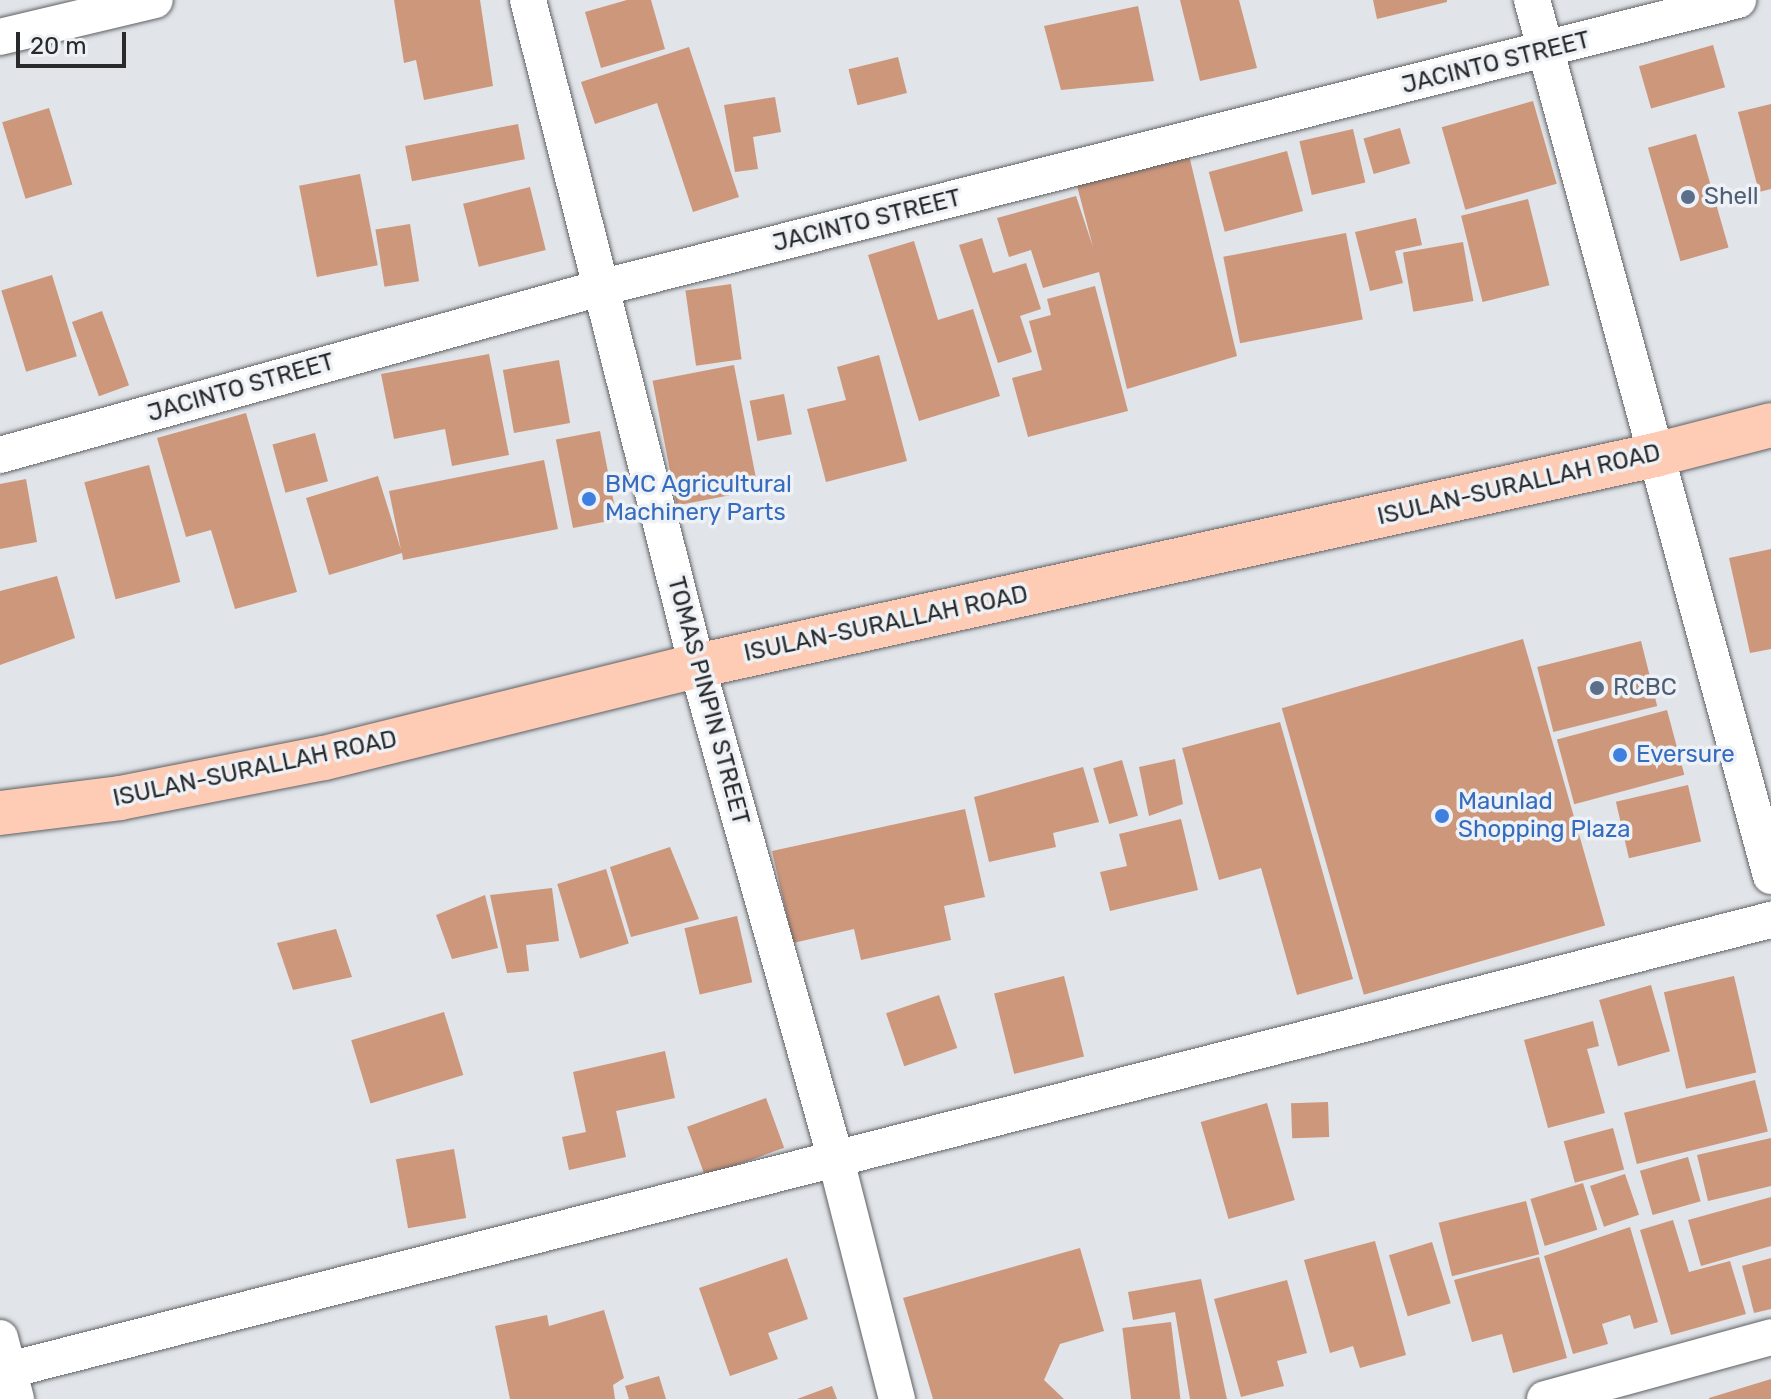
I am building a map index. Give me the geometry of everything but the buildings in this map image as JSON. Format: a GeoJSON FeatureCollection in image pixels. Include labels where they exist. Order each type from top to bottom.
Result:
{"type":"FeatureCollection","features":[{"type":"Feature","properties":{"kind":"highway","name":"ISULAN-SURALLAH ROAD"},"geometry":{"type":"LineString","coordinates":[[0,813],[120,798],[324,758],[697,666],[1655,455],[1771,425]]}},
{"type":"Feature","properties":{"kind":"street"},"geometry":{"type":"LineString","coordinates":[[0,37],[155,0]]}},
{"type":"Feature","properties":{"kind":"street","name":"TOMAS PINPIN STREET"},"geometry":{"type":"LineString","coordinates":[[528,0],[697,666],[836,1160],[897,1399]]}},
{"type":"Feature","properties":{"kind":"street"},"geometry":{"type":"LineString","coordinates":[[1532,0],[1771,876]]}},
{"type":"Feature","properties":{"kind":"street","name":"JACINTO STREET"},"geometry":{"type":"LineString","coordinates":[[0,455],[600,288],[1738,0]]}},
{"type":"Feature","properties":{"kind":"street"},"geometry":{"type":"LineString","coordinates":[[8,1369],[1771,920]]}},
{"type":"Feature","properties":{"kind":"street"},"geometry":{"type":"LineString","coordinates":[[1545,1399],[1771,1337]]}},
{"type":"Feature","properties":{"kind":"place","name":"Shell"},"geometry":{"type":"Point","coordinates":[1688,197]}},
{"type":"Feature","properties":{"kind":"place","name":"BMC Agricultural Machinery Parts"},"geometry":{"type":"Point","coordinates":[589,499]}},
{"type":"Feature","properties":{"kind":"place","name":"RCBC"},"geometry":{"type":"Point","coordinates":[1597,688]}},
{"type":"Feature","properties":{"kind":"place","name":"Eversure"},"geometry":{"type":"Point","coordinates":[1620,755]}},
{"type":"Feature","properties":{"kind":"place","name":"Maunlad Shopping Plaza"},"geometry":{"type":"Point","coordinates":[1442,816]}}]}
